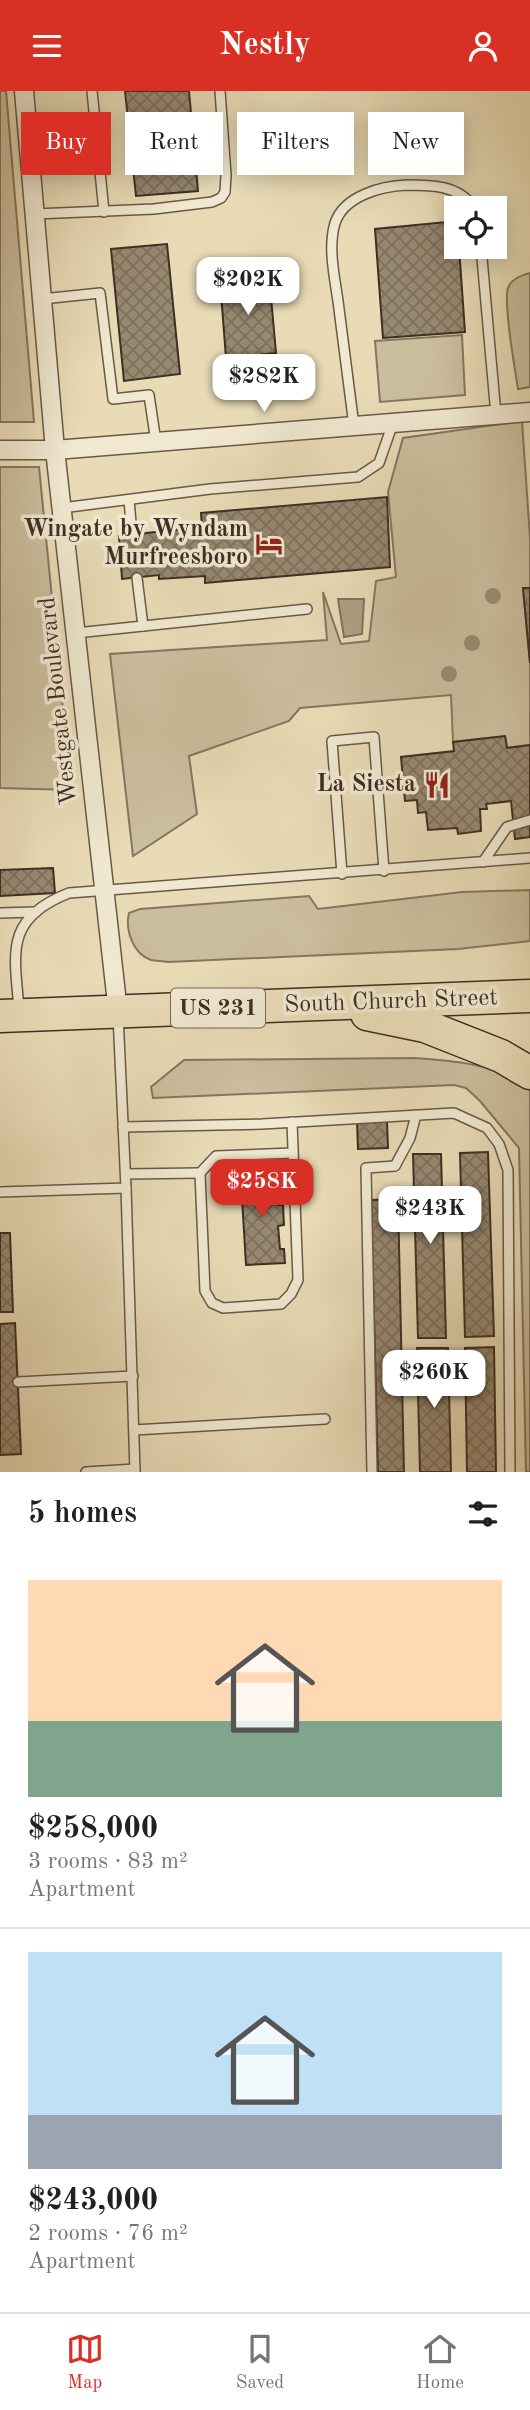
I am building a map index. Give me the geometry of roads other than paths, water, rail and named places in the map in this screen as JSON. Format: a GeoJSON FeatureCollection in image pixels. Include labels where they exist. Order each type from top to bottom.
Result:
{"type":"FeatureCollection","features":[{"type":"Feature","properties":{"kind":"highway"},"geometry":{"type":"LineString","coordinates":[[458,999],[530,973]]}},
{"type":"Feature","properties":{"kind":"highway","name":"South Church Street"},"geometry":{"type":"LineString","coordinates":[[10,1016],[530,996]]}},
{"type":"Feature","properties":{"kind":"highway"},"geometry":{"type":"LineString","coordinates":[[318,1004],[425,1026],[500,1056],[530,1073]]}},
{"type":"Feature","properties":{"kind":"street","name":"Westgate Boulevard"},"geometry":{"type":"LineString","coordinates":[[24,91],[55,450],[118,1012]]}},
{"type":"Feature","properties":{"kind":"street"},"geometry":{"type":"LineString","coordinates":[[0,450],[55,450],[530,412]]}},
{"type":"Feature","properties":{"kind":"lane"},"geometry":{"type":"LineString","coordinates":[[92,91],[104,212]]}},
{"type":"Feature","properties":{"kind":"lane"},"geometry":{"type":"LineString","coordinates":[[35,214],[165,208],[212,202],[221,198],[225,192],[226,175],[220,91]]}},
{"type":"Feature","properties":{"kind":"lane"},"geometry":{"type":"LineString","coordinates":[[354,426],[332,252],[335,223],[345,206],[365,194],[401,185],[432,185],[453,190],[460,196]]}},
{"type":"Feature","properties":{"kind":"lane"},"geometry":{"type":"LineString","coordinates":[[482,259],[496,415]]}},
{"type":"Feature","properties":{"kind":"lane"},"geometry":{"type":"LineString","coordinates":[[42,299],[100,293],[113,399],[149,395],[156,442]]}},
{"type":"Feature","properties":{"kind":"lane"},"geometry":{"type":"LineString","coordinates":[[62,508],[210,489],[358,477],[379,463],[394,423]]}},
{"type":"Feature","properties":{"kind":"lane"},"geometry":{"type":"LineString","coordinates":[[129,501],[132,534]]}},
{"type":"Feature","properties":{"kind":"lane"},"geometry":{"type":"LineString","coordinates":[[137,578],[143,626]]}},
{"type":"Feature","properties":{"kind":"lane"},"geometry":{"type":"LineString","coordinates":[[76,633],[307,609]]}},
{"type":"Feature","properties":{"kind":"lane"},"geometry":{"type":"LineString","coordinates":[[342,874],[332,741],[374,737],[384,871]]}},
{"type":"Feature","properties":{"kind":"lane"},"geometry":{"type":"LineString","coordinates":[[483,863],[507,827],[530,820]]}},
{"type":"Feature","properties":{"kind":"lane"},"geometry":{"type":"LineString","coordinates":[[10,1016],[16,940],[36,912],[69,893],[530,858]]}},
{"type":"Feature","properties":{"kind":"lane"},"geometry":{"type":"LineString","coordinates":[[0,913],[36,912]]}},
{"type":"Feature","properties":{"kind":"lane"},"geometry":{"type":"LineString","coordinates":[[86,1472],[135,1470],[118,1012]]}},
{"type":"Feature","properties":{"kind":"lane"},"geometry":{"type":"LineString","coordinates":[[123,1127],[292,1122],[454,1112],[487,1128],[499,1144],[508,1170],[510,1472]]}},
{"type":"Feature","properties":{"kind":"lane"},"geometry":{"type":"LineString","coordinates":[[372,1472],[366,1168],[395,1166],[410,1138],[416,1115]]}},
{"type":"Feature","properties":{"kind":"lane"},"geometry":{"type":"LineString","coordinates":[[292,1122],[298,1280],[291,1294],[281,1304],[223,1308],[212,1303],[205,1291],[200,1173],[216,1156],[293,1153]]}},
{"type":"Feature","properties":{"kind":"lane"},"geometry":{"type":"LineString","coordinates":[[125,1174],[200,1173]]}},
{"type":"Feature","properties":{"kind":"lane"},"geometry":{"type":"LineString","coordinates":[[0,1192],[126,1188]]}},
{"type":"Feature","properties":{"kind":"lane"},"geometry":{"type":"LineString","coordinates":[[18,1382],[132,1376]]}},
{"type":"Feature","properties":{"kind":"lane"},"geometry":{"type":"LineString","coordinates":[[134,1430],[325,1419]]}},
{"type":"Feature","properties":{"kind":"place","name":"Wingate by Wyndam Murfreesboro"},"geometry":{"type":"Point","coordinates":[269,544]}},
{"type":"Feature","properties":{"kind":"place","name":"La Siesta"},"geometry":{"type":"Point","coordinates":[437,785]}}]}
